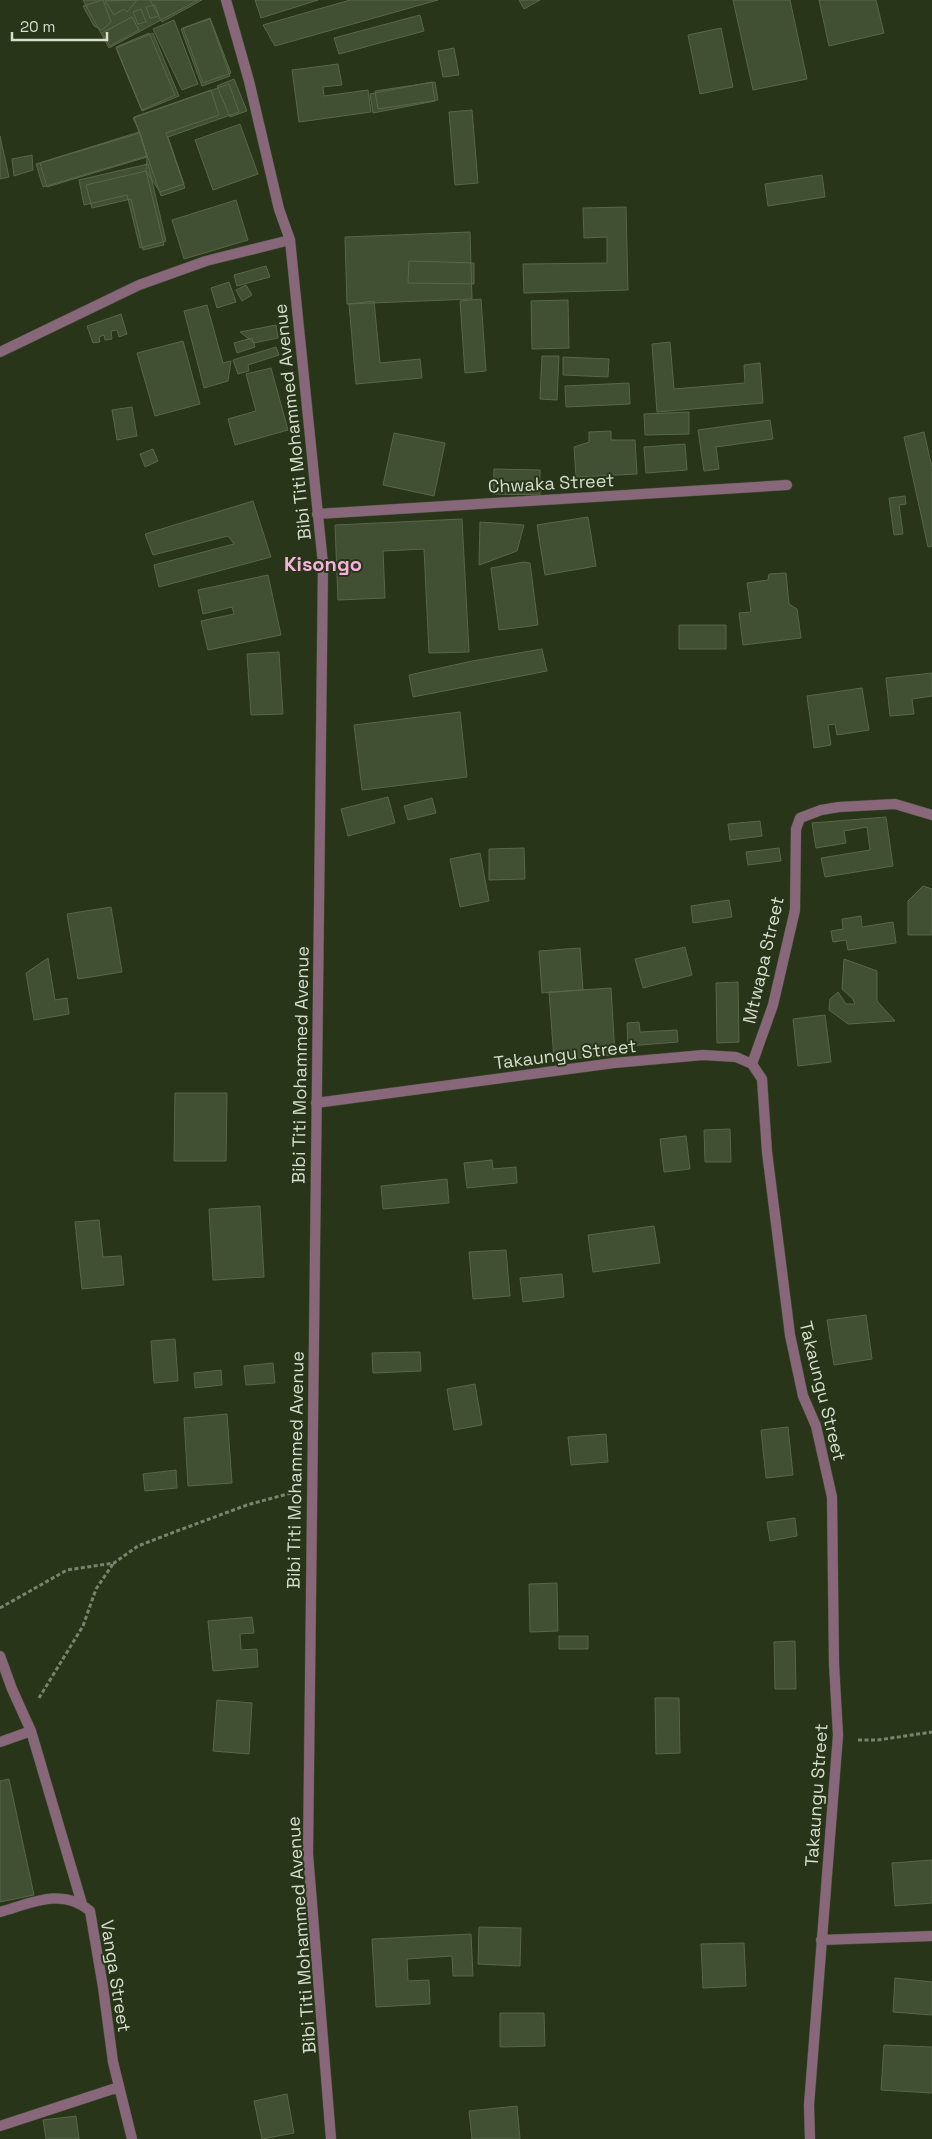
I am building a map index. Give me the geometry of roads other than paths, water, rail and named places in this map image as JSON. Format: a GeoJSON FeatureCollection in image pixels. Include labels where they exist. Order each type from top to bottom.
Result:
{"type":"FeatureCollection","features":[{"type":"Feature","properties":{"kind":"street","name":"Bibi Titi Mohammed Avenue"},"geometry":{"type":"LineString","coordinates":[[226,0],[249,81],[280,210],[290,240],[322,564],[308,1854],[331,2139]]}},
{"type":"Feature","properties":{"kind":"street"},"geometry":{"type":"LineString","coordinates":[[0,352],[139,284],[206,261],[290,240]]}},
{"type":"Feature","properties":{"kind":"street","name":"Chwaka Street"},"geometry":{"type":"LineString","coordinates":[[317,514],[787,485]]}},
{"type":"Feature","properties":{"kind":"street","name":"Mtwapa Street"},"geometry":{"type":"LineString","coordinates":[[752,1064],[773,1005],[795,910],[796,829],[800,818],[821,810],[838,807],[895,804],[932,815]]}},
{"type":"Feature","properties":{"kind":"street","name":"Takaungu Street"},"geometry":{"type":"LineString","coordinates":[[316,1103],[614,1063],[683,1056],[736,1057],[752,1064],[762,1079],[767,1152],[790,1335],[803,1396],[816,1426],[832,1497],[834,1664],[838,1735],[809,2105],[810,2139]]}},
{"type":"Feature","properties":{"kind":"street"},"geometry":{"type":"LineString","coordinates":[[0,1656],[28,1726],[82,1904]]}},
{"type":"Feature","properties":{"kind":"street"},"geometry":{"type":"LineString","coordinates":[[0,1742],[28,1726]]}},
{"type":"Feature","properties":{"kind":"street","name":"Vanga Street"},"geometry":{"type":"LineString","coordinates":[[0,1912],[54,1898],[70,1899],[82,1904],[90,1911],[113,2062],[132,2139]]}},
{"type":"Feature","properties":{"kind":"street"},"geometry":{"type":"LineString","coordinates":[[821,1940],[932,1936]]}},
{"type":"Feature","properties":{"kind":"street"},"geometry":{"type":"LineString","coordinates":[[0,2126],[119,2088]]}},
{"type":"Feature","properties":{"kind":"district","name":"Kisongo"},"geometry":{"type":"Point","coordinates":[323,564]}}]}
